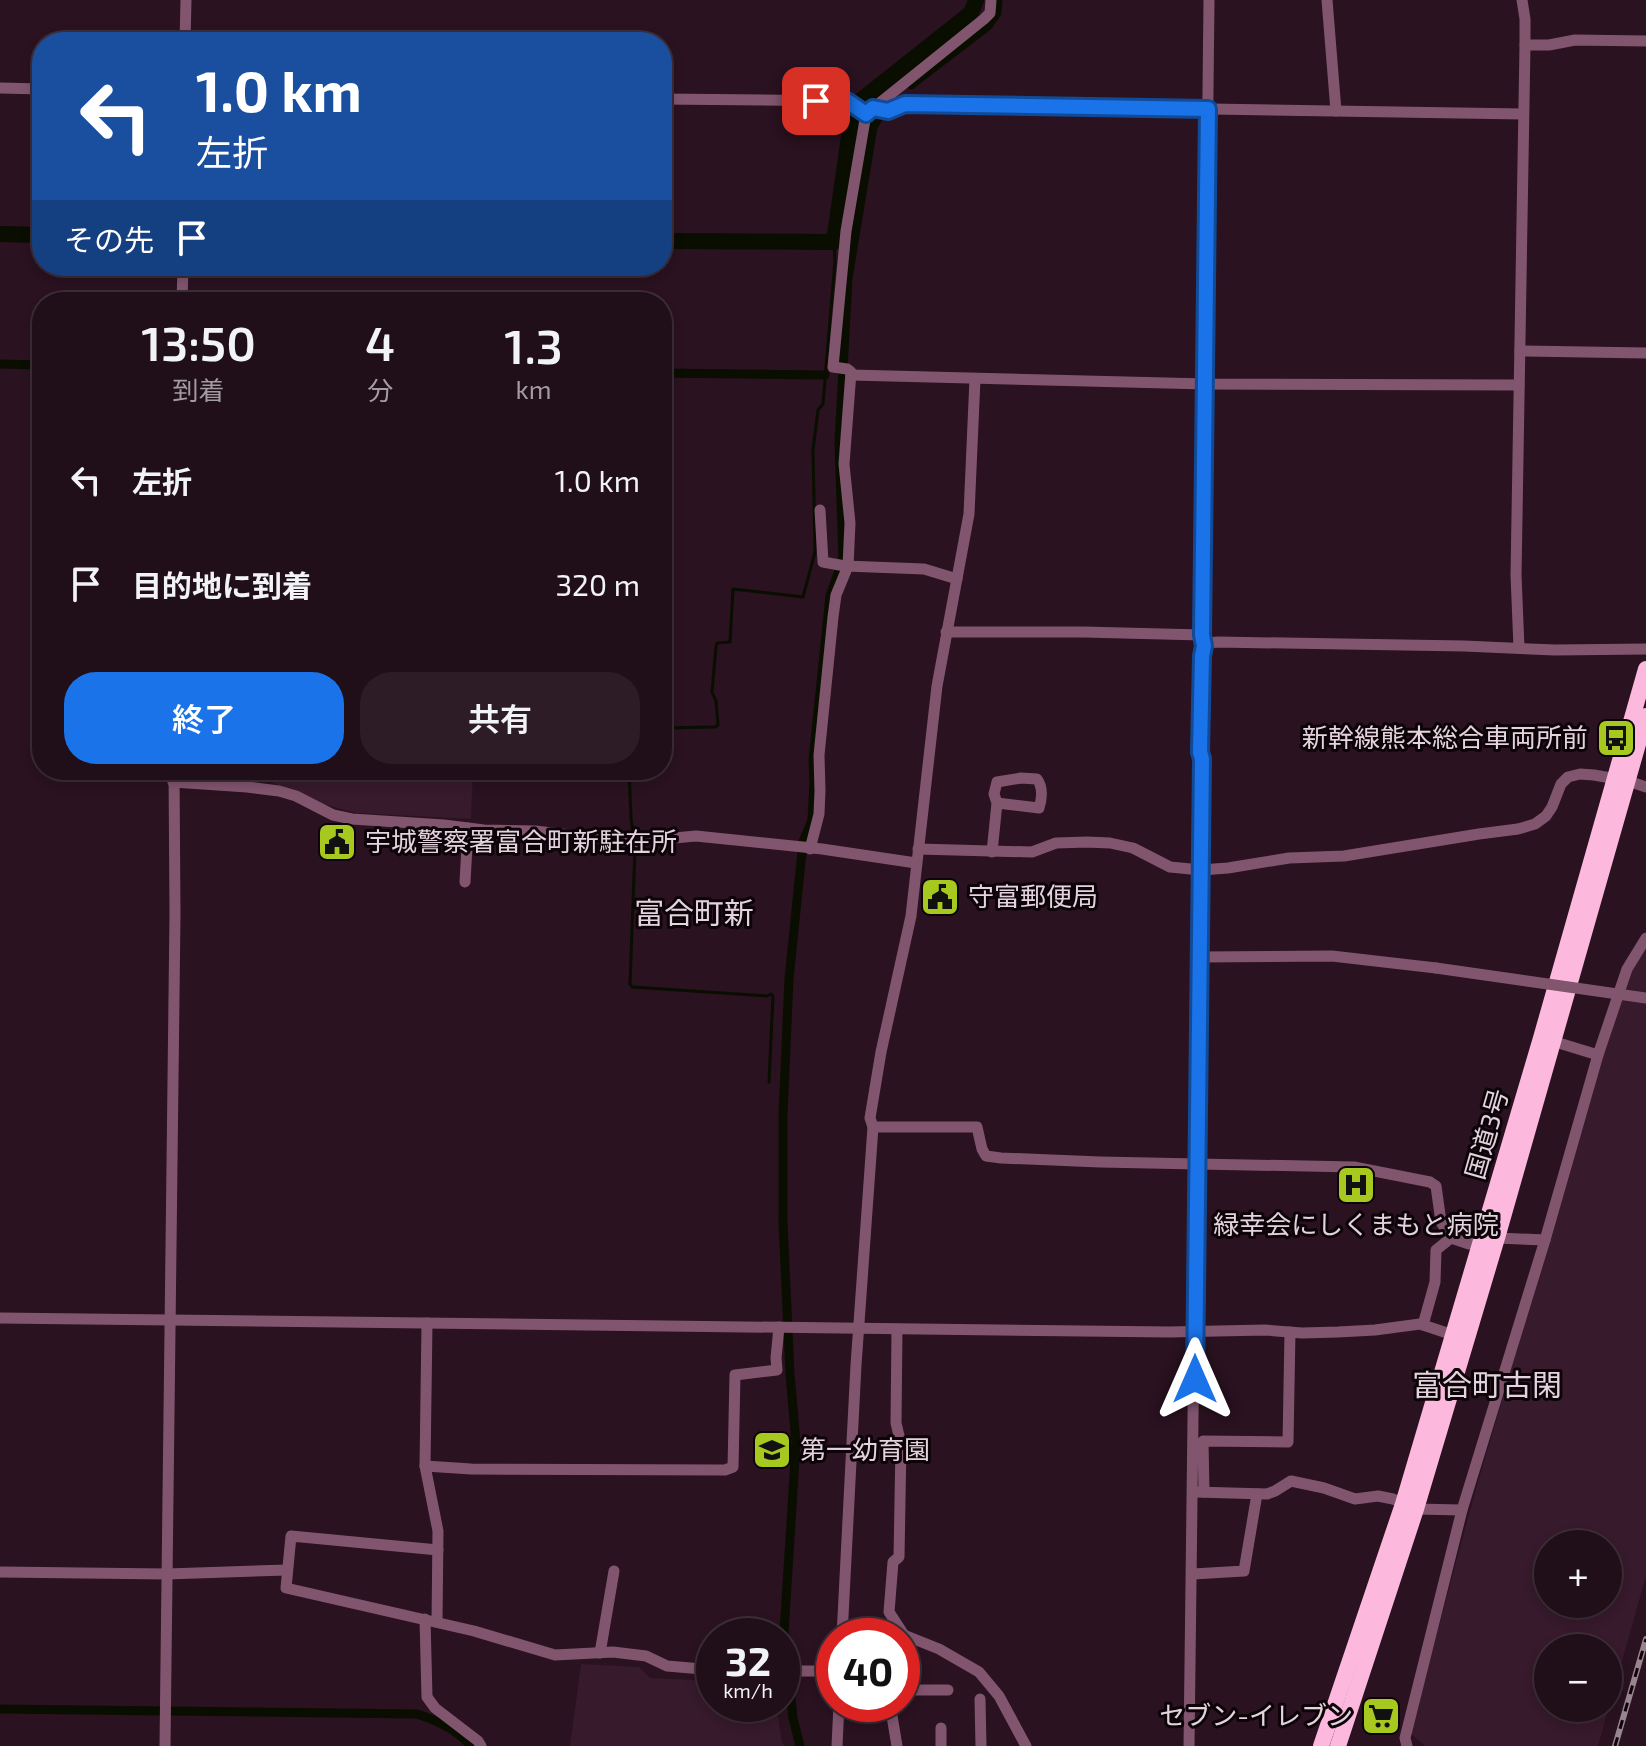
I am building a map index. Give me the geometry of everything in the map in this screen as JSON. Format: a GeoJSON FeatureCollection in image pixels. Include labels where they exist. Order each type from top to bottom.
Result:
{"type":"FeatureCollection","features":[{"type":"Feature","properties":{"kind":"highway","name":"国道3号"},"geometry":{"type":"LineString","coordinates":[[1338,1746],[1547,1040],[1621,780],[1646,669]]}},
{"type":"Feature","properties":{"kind":"highway","name":"国道3号"},"geometry":{"type":"LineString","coordinates":[[1621,780],[1646,716]]}},
{"type":"Feature","properties":{"kind":"highway","name":"国道3号"},"geometry":{"type":"LineString","coordinates":[[1321,1746],[1410,1506],[1453,1335],[1489,1240]]}},
{"type":"Feature","properties":{"kind":"street"},"geometry":{"type":"LineString","coordinates":[[185,32],[186,0]]}},
{"type":"Feature","properties":{"kind":"street"},"geometry":{"type":"LineString","coordinates":[[991,0],[990,13],[984,19],[873,111],[845,246],[833,367],[846,371],[975,379],[1206,384],[1519,385]]}},
{"type":"Feature","properties":{"kind":"street"},"geometry":{"type":"LineString","coordinates":[[1199,1492],[1195,1332],[1209,0]]}},
{"type":"Feature","properties":{"kind":"street"},"geometry":{"type":"LineString","coordinates":[[1327,0],[1336,111]]}},
{"type":"Feature","properties":{"kind":"street"},"geometry":{"type":"LineString","coordinates":[[1519,648],[1516,575],[1525,45],[1522,0]]}},
{"type":"Feature","properties":{"kind":"street"},"geometry":{"type":"LineString","coordinates":[[1525,45],[1575,40],[1646,41]]}},
{"type":"Feature","properties":{"kind":"street"},"geometry":{"type":"LineString","coordinates":[[0,88],[32,89]]}},
{"type":"Feature","properties":{"kind":"street"},"geometry":{"type":"LineString","coordinates":[[672,99],[851,102],[873,111],[905,104],[1523,114]]}},
{"type":"Feature","properties":{"kind":"street"},"geometry":{"type":"LineString","coordinates":[[1520,351],[1646,353]]}},
{"type":"Feature","properties":{"kind":"street"},"geometry":{"type":"LineString","coordinates":[[804,848],[819,814],[819,755],[833,617],[850,523],[844,464],[846,371]]}},
{"type":"Feature","properties":{"kind":"street"},"geometry":{"type":"LineString","coordinates":[[843,1618],[872,1130],[870,1118],[911,916],[937,686],[969,514],[975,379]]}},
{"type":"Feature","properties":{"kind":"street"},"geometry":{"type":"LineString","coordinates":[[820,510],[823,562],[924,569],[957,579]]}},
{"type":"Feature","properties":{"kind":"street"},"geometry":{"type":"LineString","coordinates":[[946,632],[1084,632],[1203,640],[1207,643],[1595,651],[1646,649]]}},
{"type":"Feature","properties":{"kind":"street"},"geometry":{"type":"LineString","coordinates":[[918,849],[1032,852],[1068,841],[1110,843],[1133,848],[1170,867],[1201,870],[1228,868],[1289,858],[1344,856],[1518,829],[1535,824],[1546,816],[1561,784],[1568,777],[1580,774],[1646,787]]}},
{"type":"Feature","properties":{"kind":"street"},"geometry":{"type":"LineString","coordinates":[[165,1746],[175,914],[173,780]]}},
{"type":"Feature","properties":{"kind":"street"},"geometry":{"type":"LineString","coordinates":[[200,780],[279,791],[333,815],[352,819],[535,831],[636,842],[696,836],[822,849],[916,863]]}},
{"type":"Feature","properties":{"kind":"street"},"geometry":{"type":"LineString","coordinates":[[992,852],[997,803]]}},
{"type":"Feature","properties":{"kind":"street"},"geometry":{"type":"LineString","coordinates":[[465,882],[468,828]]}},
{"type":"Feature","properties":{"kind":"street"},"geometry":{"type":"LineString","coordinates":[[1407,1746],[1405,1738],[1462,1510],[1598,1055],[1627,969],[1646,938]]}},
{"type":"Feature","properties":{"kind":"street"},"geometry":{"type":"LineString","coordinates":[[1200,965],[1332,956],[1646,998]]}},
{"type":"Feature","properties":{"kind":"street"},"geometry":{"type":"LineString","coordinates":[[1547,1040],[1598,1055]]}},
{"type":"Feature","properties":{"kind":"street"},"geometry":{"type":"LineString","coordinates":[[872,1130],[977,1127],[986,1156],[1001,1158],[1354,1167],[1430,1182],[1436,1186],[1441,1222],[1451,1238],[1469,1244],[1489,1240],[1545,1240]]}},
{"type":"Feature","properties":{"kind":"street"},"geometry":{"type":"LineString","coordinates":[[1423,1325],[1435,1282],[1436,1250],[1451,1238]]}},
{"type":"Feature","properties":{"kind":"street"},"geometry":{"type":"LineString","coordinates":[[0,1318],[1195,1332],[1338,1332],[1423,1325],[1453,1335]]}},
{"type":"Feature","properties":{"kind":"street"},"geometry":{"type":"LineString","coordinates":[[427,1323],[425,1466],[438,1531],[437,1622]]}},
{"type":"Feature","properties":{"kind":"street"},"geometry":{"type":"LineString","coordinates":[[425,1466],[710,1470],[733,1467],[735,1375],[777,1370],[780,1327]]}},
{"type":"Feature","properties":{"kind":"street"},"geometry":{"type":"LineString","coordinates":[[897,1329],[896,1423],[901,1444],[899,1557],[893,1562],[889,1612],[904,1635],[939,1649],[979,1672],[999,1696],[1026,1746]]}},
{"type":"Feature","properties":{"kind":"street"},"geometry":{"type":"LineString","coordinates":[[1189,1746],[1193,1574],[1203,1441],[1288,1442],[1290,1332]]}},
{"type":"Feature","properties":{"kind":"street"},"geometry":{"type":"LineString","coordinates":[[1199,1492],[1257,1494],[1275,1491],[1291,1481],[1355,1499],[1378,1496],[1410,1506],[1462,1510]]}},
{"type":"Feature","properties":{"kind":"street"},"geometry":{"type":"LineString","coordinates":[[1193,1574],[1244,1571],[1257,1494]]}},
{"type":"Feature","properties":{"kind":"street"},"geometry":{"type":"LineString","coordinates":[[438,1550],[291,1536],[286,1588],[474,1631],[555,1655],[613,1652],[646,1656],[667,1666],[696,1668]]}},
{"type":"Feature","properties":{"kind":"street"},"geometry":{"type":"LineString","coordinates":[[0,1572],[167,1574],[287,1570]]}},
{"type":"Feature","properties":{"kind":"street"},"geometry":{"type":"LineString","coordinates":[[600,1653],[614,1571]]}},
{"type":"Feature","properties":{"kind":"street"},"geometry":{"type":"LineString","coordinates":[[425,1619],[427,1697],[435,1708],[481,1746]]}},
{"type":"Feature","properties":{"kind":"street"},"geometry":{"type":"LineString","coordinates":[[920,1690],[948,1690]]}},
{"type":"Feature","properties":{"kind":"street"},"geometry":{"type":"LineString","coordinates":[[980,1699],[981,1746]]}},
{"type":"Feature","properties":{"kind":"street"},"geometry":{"type":"LineString","coordinates":[[837,1746],[838,1722]]}},
{"type":"Feature","properties":{"kind":"street"},"geometry":{"type":"LineString","coordinates":[[893,1722],[897,1746]]}},
{"type":"Feature","properties":{"kind":"street"},"geometry":{"type":"LineString","coordinates":[[941,1728],[941,1746]]}},
{"type":"Feature","properties":{"kind":"shaded area"},"geometry":{"type":"Polygon","coordinates":[[[251,780],[473,780],[471,819],[356,813],[323,804],[271,782],[251,780]]]}},
{"type":"Feature","properties":{"kind":"shaded area"},"geometry":{"type":"Polygon","coordinates":[[[1646,947],[1646,1576],[1622,1661],[1622,1634],[1534,1634],[1534,1722],[1605,1722],[1598,1746],[1425,1746],[1410,1733],[1475,1492],[1605,1050],[1632,970],[1646,947]]]}},
{"type":"Feature","properties":{"kind":"shaded area"},"geometry":{"type":"Polygon","coordinates":[[[581,1664],[639,1667],[650,1678],[696,1680],[696,1722],[779,1722],[785,1746],[570,1746],[581,1664]]]}},
{"type":"Feature","properties":{"kind":"waterway"},"geometry":{"type":"LineString","coordinates":[[672,241],[834,242],[852,115],[860,101],[971,13],[976,0]]}},
{"type":"Feature","properties":{"kind":"waterway"},"geometry":{"type":"LineString","coordinates":[[911,85],[988,26],[997,13],[998,0]]}},
{"type":"Feature","properties":{"kind":"waterway"},"geometry":{"type":"LineString","coordinates":[[800,1746],[793,1718],[784,1633],[796,1443],[783,1223],[783,1114],[789,979],[803,842],[812,820],[813,760],[830,596],[843,559],[839,442],[848,278],[873,127],[885,107]]}},
{"type":"Feature","properties":{"kind":"waterway"},"geometry":{"type":"LineString","coordinates":[[0,234],[32,235]]}},
{"type":"Feature","properties":{"kind":"waterway"},"geometry":{"type":"LineString","coordinates":[[672,728],[718,725],[712,692],[716,647],[717,643],[730,642],[733,589],[803,597],[815,552],[813,450],[818,410],[823,404],[834,242]]}},
{"type":"Feature","properties":{"kind":"waterway"},"geometry":{"type":"LineString","coordinates":[[0,364],[32,365]]}},
{"type":"Feature","properties":{"kind":"waterway"},"geometry":{"type":"LineString","coordinates":[[672,373],[825,375]]}},
{"type":"Feature","properties":{"kind":"waterway"},"geometry":{"type":"LineString","coordinates":[[629,780],[635,849],[630,984],[632,987],[771,994],[769,1082]]}},
{"type":"Feature","properties":{"kind":"waterway"},"geometry":{"type":"LineString","coordinates":[[0,1709],[417,1714],[446,1726],[471,1746]]}},
{"type":"Feature","properties":{"kind":"railway"},"geometry":{"type":"LineString","coordinates":[[1615,1746],[1646,1639]]}},
{"type":"Feature","properties":{"kind":"place","name":"新幹線熊本総合車両所前"},"geometry":{"type":"Point","coordinates":[1616,738]}},
{"type":"Feature","properties":{"kind":"place","name":"宇城警察署富合町新駐在所"},"geometry":{"type":"Point","coordinates":[337,842]}},
{"type":"Feature","properties":{"kind":"place","name":"守富郵便局"},"geometry":{"type":"Point","coordinates":[940,897]}},
{"type":"Feature","properties":{"kind":"place","name":"緑幸会にしくまもと病院"},"geometry":{"type":"Point","coordinates":[1356,1185]}},
{"type":"Feature","properties":{"kind":"place","name":"第一幼育園"},"geometry":{"type":"Point","coordinates":[772,1450]}},
{"type":"Feature","properties":{"kind":"place","name":"セブン-イレブン"},"geometry":{"type":"Point","coordinates":[1381,1716]}},
{"type":"Feature","properties":{"kind":"district","name":"富合町新"},"geometry":{"type":"Point","coordinates":[694,914]}},
{"type":"Feature","properties":{"kind":"district","name":"富合町古閑"},"geometry":{"type":"Point","coordinates":[1487,1386]}},
{"type":"Feature","properties":{"kind":"route"},"geometry":{"type":"LineString","coordinates":[[816,101],[851,102],[866,114],[873,108],[888,111],[905,104],[1208,109],[1195,1379]]}}]}
